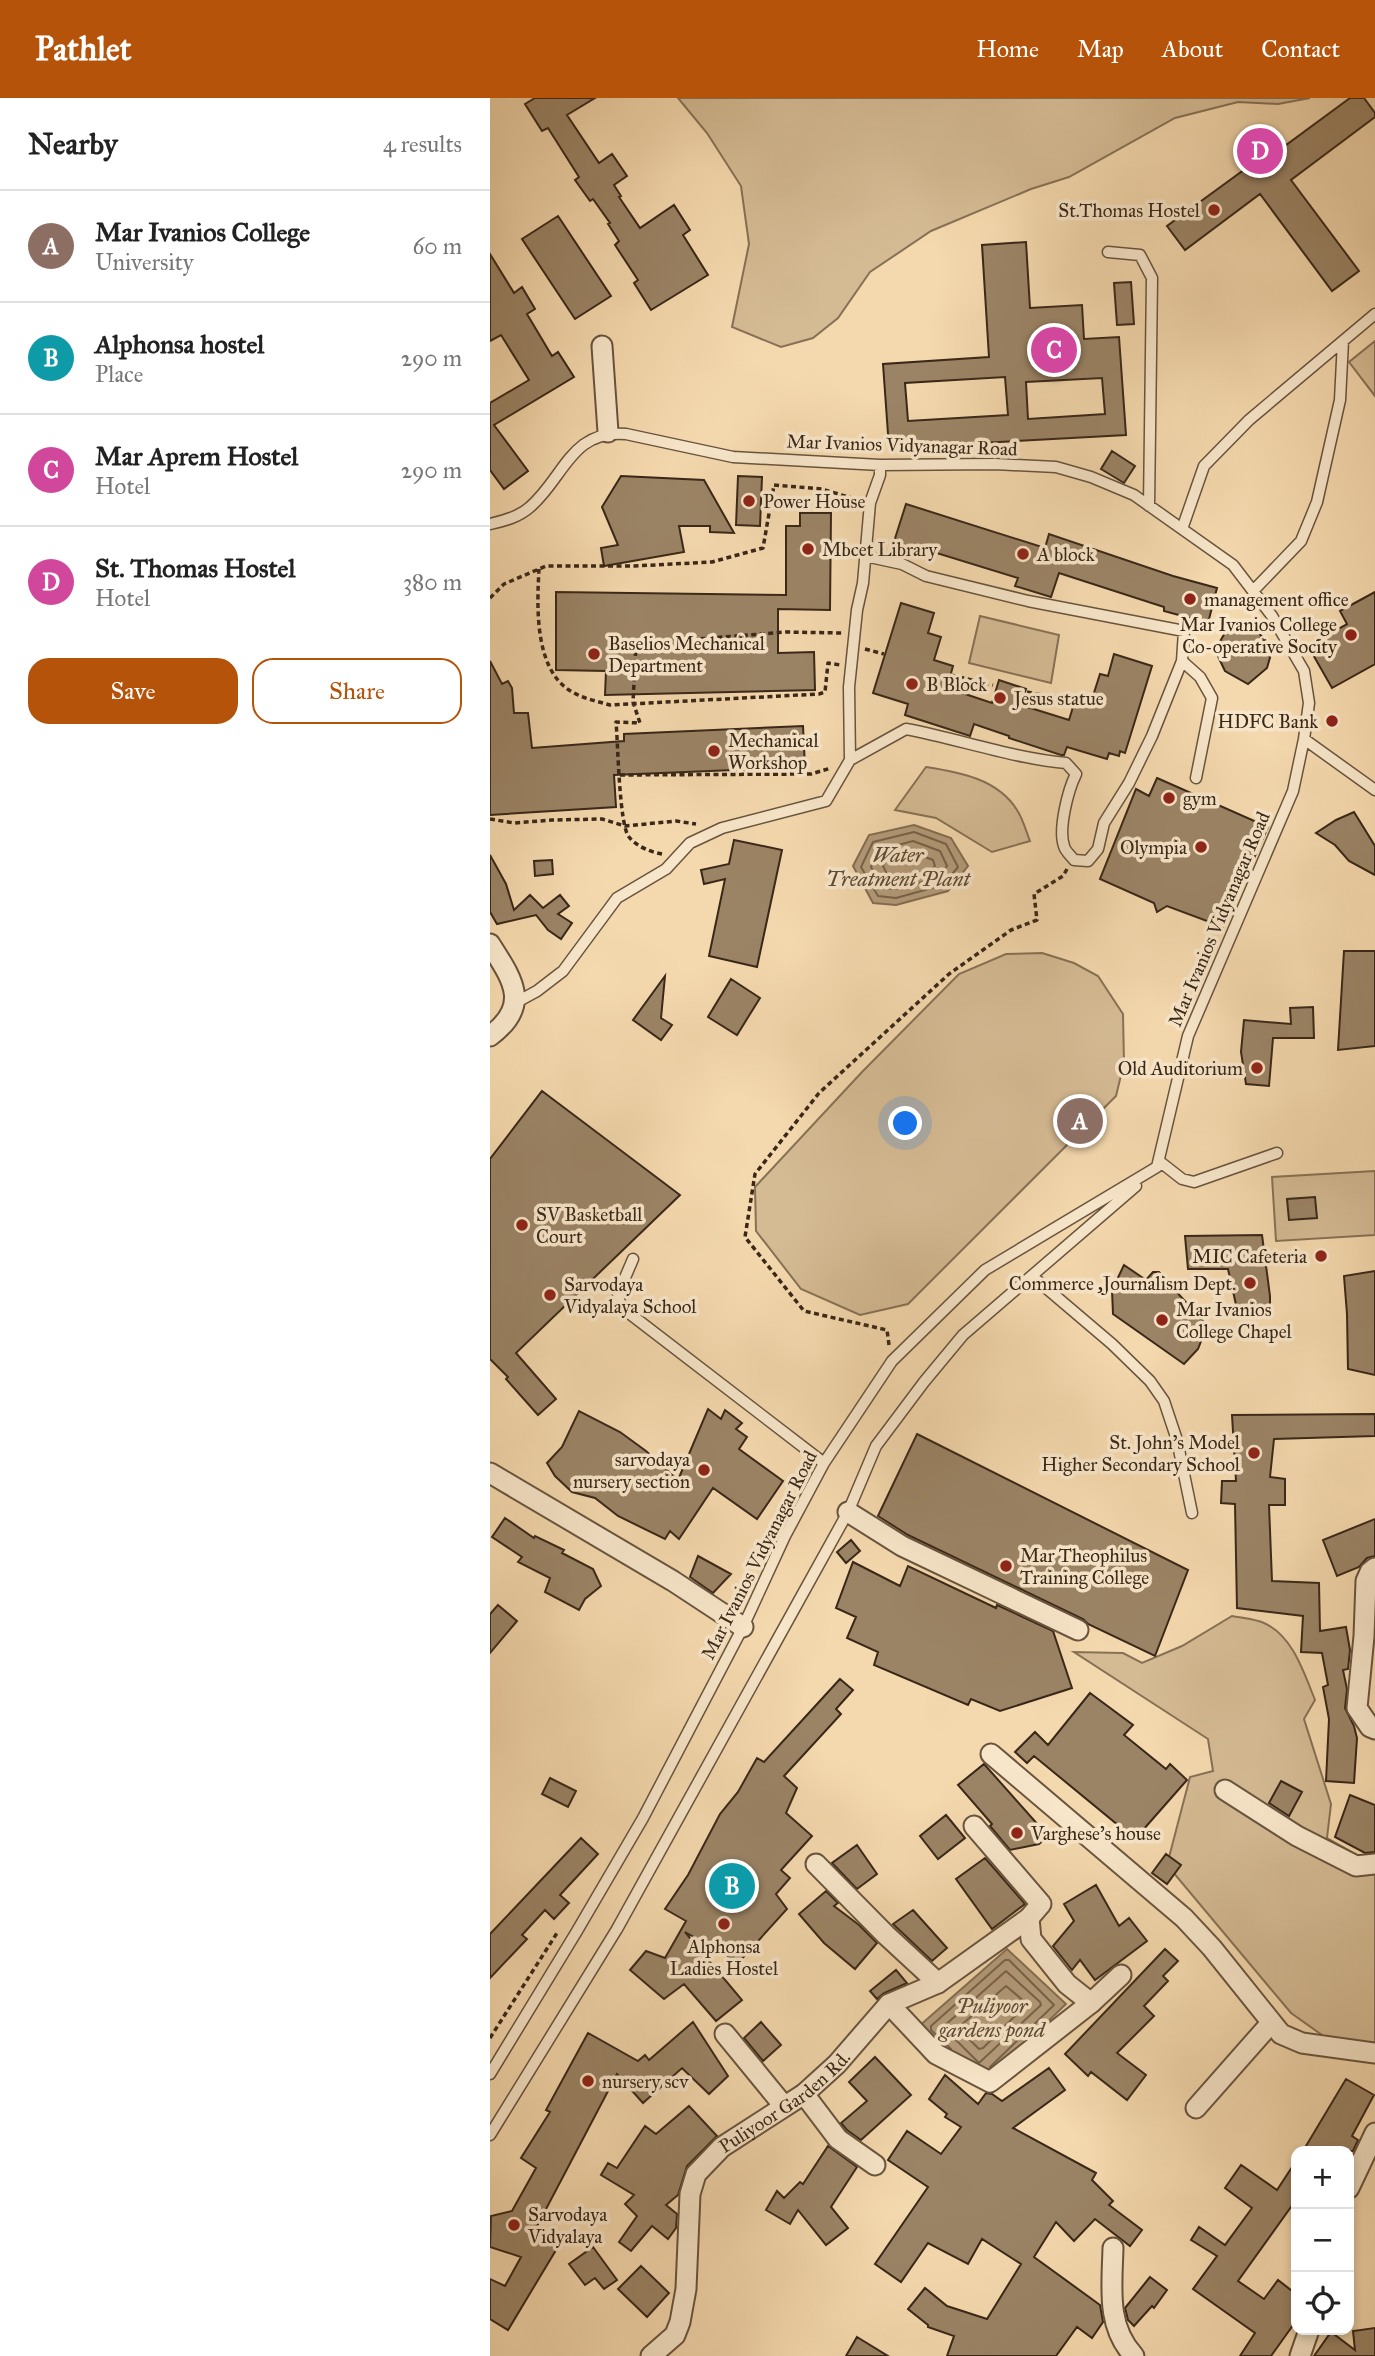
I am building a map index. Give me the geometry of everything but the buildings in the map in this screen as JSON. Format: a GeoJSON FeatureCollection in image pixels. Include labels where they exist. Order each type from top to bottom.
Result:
{"type":"FeatureCollection","features":[{"type":"Feature","properties":{"kind":"street"},"geometry":{"type":"LineString","coordinates":[[603,346],[608,432]]}},
{"type":"Feature","properties":{"kind":"street"},"geometry":{"type":"LineString","coordinates":[[490,944],[516,992],[511,1016],[490,1036]]}},
{"type":"Feature","properties":{"kind":"street"},"geometry":{"type":"LineString","coordinates":[[490,1473],[673,1581],[743,1627]]}},
{"type":"Feature","properties":{"kind":"street"},"geometry":{"type":"LineString","coordinates":[[848,1512],[902,1546],[1078,1630]]}},
{"type":"Feature","properties":{"kind":"street"},"geometry":{"type":"LineString","coordinates":[[1375,1568],[1366,1581],[1357,1708],[1370,1727],[1375,1729]]}},
{"type":"Feature","properties":{"kind":"street"},"geometry":{"type":"LineString","coordinates":[[991,1754],[1184,1918],[1212,1948],[1281,2034],[1302,2043],[1375,2053]]}},
{"type":"Feature","properties":{"kind":"street"},"geometry":{"type":"LineString","coordinates":[[1224,1790],[1297,1836],[1356,1866],[1375,1864]]}},
{"type":"Feature","properties":{"kind":"street"},"geometry":{"type":"LineString","coordinates":[[974,1826],[1041,1904],[1029,1918],[1031,1939],[1067,1984],[1091,2003]]}},
{"type":"Feature","properties":{"kind":"street"},"geometry":{"type":"LineString","coordinates":[[816,1864],[938,1983]]}},
{"type":"Feature","properties":{"kind":"street","name":"Puliyoor Garden Rd."},"geometry":{"type":"LineString","coordinates":[[651,2356],[675,2335],[680,2322],[687,2289],[690,2194],[696,2174],[722,2147],[804,2094],[837,2064],[889,2004],[938,1983],[1029,1918]]}},
{"type":"Feature","properties":{"kind":"street"},"geometry":{"type":"LineString","coordinates":[[889,2004],[936,2054],[990,2082],[1091,2003],[1121,1975]]}},
{"type":"Feature","properties":{"kind":"street"},"geometry":{"type":"LineString","coordinates":[[1196,2108],[1270,2023]]}},
{"type":"Feature","properties":{"kind":"street"},"geometry":{"type":"LineString","coordinates":[[725,2034],[784,2106]]}},
{"type":"Feature","properties":{"kind":"street"},"geometry":{"type":"LineString","coordinates":[[804,2094],[838,2139],[875,2165]]}},
{"type":"Feature","properties":{"kind":"street"},"geometry":{"type":"LineString","coordinates":[[1354,2177],[1375,2133]]}},
{"type":"Feature","properties":{"kind":"street"},"geometry":{"type":"LineString","coordinates":[[1113,2248],[1114,2325],[1134,2356]]}},
{"type":"Feature","properties":{"kind":"street"},"geometry":{"type":"LineString","coordinates":[[1300,2356],[1307,2335]]}},
{"type":"Feature","properties":{"kind":"lane"},"geometry":{"type":"LineString","coordinates":[[1108,252],[1140,256],[1152,278],[1149,506]]}},
{"type":"Feature","properties":{"kind":"lane"},"geometry":{"type":"LineString","coordinates":[[1182,529],[1204,466],[1249,420],[1375,314]]}},
{"type":"Feature","properties":{"kind":"lane"},"geometry":{"type":"LineString","coordinates":[[1253,591],[1301,541],[1317,502],[1340,400],[1343,341]]}},
{"type":"Feature","properties":{"kind":"lane"},"geometry":{"type":"LineString","coordinates":[[490,524],[512,517],[531,506],[568,458],[586,442],[608,432]]}},
{"type":"Feature","properties":{"kind":"lane","name":"Mar Ivanios Vidyanagar Road"},"geometry":{"type":"LineString","coordinates":[[490,2074],[578,1931],[643,1818],[743,1627],[785,1536],[824,1463],[892,1361],[985,1270],[1158,1164],[1188,1036],[1293,791],[1309,704],[1304,671],[1272,616],[1233,565],[1134,495],[1091,477],[1056,467],[995,464],[880,465],[733,457],[608,432]]}},
{"type":"Feature","properties":{"kind":"lane"},"geometry":{"type":"LineString","coordinates":[[849,762],[851,667],[866,556],[870,503],[880,475],[880,465]]}},
{"type":"Feature","properties":{"kind":"lane"},"geometry":{"type":"LineString","coordinates":[[514,1003],[537,991],[563,971],[617,898],[666,869],[690,843],[722,828],[826,801],[849,762],[906,729],[954,738],[1035,760],[1066,763],[1076,774],[1067,793],[1064,846],[1074,860],[1088,862],[1098,849],[1104,823],[1129,783],[1152,736],[1182,661],[1184,631],[1028,601],[926,576],[902,564],[866,556]]}},
{"type":"Feature","properties":{"kind":"lane"},"geometry":{"type":"LineString","coordinates":[[1182,661],[1200,677],[1212,698],[1196,778]]}},
{"type":"Feature","properties":{"kind":"lane"},"geometry":{"type":"LineString","coordinates":[[1304,738],[1375,790]]}},
{"type":"Feature","properties":{"kind":"lane"},"geometry":{"type":"LineString","coordinates":[[490,2135],[617,1929],[848,1512],[876,1446],[923,1381],[963,1335],[1158,1164],[1182,1179],[1194,1182],[1277,1153]]}},
{"type":"Feature","properties":{"kind":"lane"},"geometry":{"type":"LineString","coordinates":[[633,1259],[618,1294],[621,1307],[824,1463]]}},
{"type":"Feature","properties":{"kind":"lane"},"geometry":{"type":"LineString","coordinates":[[1032,1276],[1112,1344],[1150,1381],[1164,1401],[1177,1440],[1192,1513]]}},
{"type":"Feature","properties":{"kind":"path"},"geometry":{"type":"LineString","coordinates":[[490,598],[505,584],[547,566],[634,566],[712,562],[764,548],[774,485],[822,489],[870,503]]}},
{"type":"Feature","properties":{"kind":"path"},"geometry":{"type":"LineString","coordinates":[[540,569],[537,607],[543,645],[551,672],[567,689],[586,698],[610,705],[819,694],[825,692],[828,663],[851,667]]}},
{"type":"Feature","properties":{"kind":"path"},"geometry":{"type":"LineString","coordinates":[[679,855],[658,853],[639,846],[626,835],[616,722],[640,723],[634,702],[636,644],[786,632],[855,633]]}},
{"type":"Feature","properties":{"kind":"path"},"geometry":{"type":"LineString","coordinates":[[951,675],[993,685]]}},
{"type":"Feature","properties":{"kind":"path"},"geometry":{"type":"LineString","coordinates":[[1027,692],[1074,701]]}},
{"type":"Feature","properties":{"kind":"path"},"geometry":{"type":"LineString","coordinates":[[620,775],[811,774],[849,762]]}},
{"type":"Feature","properties":{"kind":"path"},"geometry":{"type":"LineString","coordinates":[[490,819],[514,824],[602,819],[625,826],[676,821],[722,828]]}},
{"type":"Feature","properties":{"kind":"path"},"geometry":{"type":"LineString","coordinates":[[892,1361],[887,1329],[804,1311],[745,1237],[755,1174],[819,1093],[886,1030],[949,974],[1011,930],[1037,920],[1034,894],[1063,876],[1074,860]]}},
{"type":"Feature","properties":{"kind":"path"},"geometry":{"type":"LineString","coordinates":[[490,2038],[562,1926]]}},
{"type":"Feature","properties":{"kind":"shaded area"},"geometry":{"type":"Polygon","coordinates":[[[678,98],[1310,98],[1278,104],[1238,102],[1175,118],[1069,177],[1031,189],[931,231],[870,272],[838,318],[813,338],[781,347],[732,327],[749,244],[741,186],[707,133],[678,98]]]}},
{"type":"Feature","properties":{"kind":"shaded area"},"geometry":{"type":"Polygon","coordinates":[[[1375,341],[1375,396],[1349,362],[1375,341]]]}},
{"type":"Feature","properties":{"kind":"shaded area"},"geometry":{"type":"Polygon","coordinates":[[[980,616],[1059,635],[1051,683],[969,663],[980,616]]]}},
{"type":"Feature","properties":{"kind":"shaded area"},"geometry":{"type":"Polygon","coordinates":[[[926,767],[977,779],[999,791],[1017,810],[1030,841],[992,852],[936,818],[895,810],[926,767]]]}},
{"type":"Feature","properties":{"kind":"shaded area"},"geometry":{"type":"Polygon","coordinates":[[[1042,953],[1074,963],[1098,976],[1123,1014],[1124,1063],[1116,1096],[908,1304],[860,1315],[801,1289],[756,1231],[755,1187],[862,1072],[959,974],[1006,954],[1042,953]]]}},
{"type":"Feature","properties":{"kind":"shaded area"},"geometry":{"type":"Polygon","coordinates":[[[1375,1171],[1375,1235],[1276,1241],[1272,1177],[1375,1171]]]}},
{"type":"Feature","properties":{"kind":"shaded area"},"geometry":{"type":"Polygon","coordinates":[[[1232,1616],[1260,1622],[1274,1629],[1296,1656],[1315,1700],[1304,1719],[1331,1804],[1327,1838],[1364,1859],[1375,1874],[1375,2053],[1336,2045],[1291,2013],[1167,1865],[1190,1777],[1213,1771],[1208,1739],[1074,1652],[1123,1653],[1142,1663],[1182,1646],[1232,1616]]]}},
{"type":"Feature","properties":{"kind":"water","name":"Water Treatment Plant"},"geometry":{"type":"Polygon","coordinates":[[[914,825],[951,838],[968,866],[948,891],[896,905],[873,903],[853,866],[869,835],[914,825]]]}},
{"type":"Feature","properties":{"kind":"water","name":"Puliyoor gardens pond"},"geometry":{"type":"Polygon","coordinates":[[[1007,1949],[1066,2004],[980,2087],[918,2027],[1007,1949]]]}},
{"type":"Feature","properties":{"kind":"place","name":"St. Thomas Hostel"},"geometry":{"type":"Point","coordinates":[1260,151]}},
{"type":"Feature","properties":{"kind":"place","name":"St.Thomas Hostel"},"geometry":{"type":"Point","coordinates":[1214,210]}},
{"type":"Feature","properties":{"kind":"place","name":"Mar Aprem Hostel"},"geometry":{"type":"Point","coordinates":[1054,350]}},
{"type":"Feature","properties":{"kind":"place","name":"Power House"},"geometry":{"type":"Point","coordinates":[749,501]}},
{"type":"Feature","properties":{"kind":"place","name":"Mbcet Library"},"geometry":{"type":"Point","coordinates":[808,549]}},
{"type":"Feature","properties":{"kind":"place","name":"A block"},"geometry":{"type":"Point","coordinates":[1023,554]}},
{"type":"Feature","properties":{"kind":"place","name":"management office"},"geometry":{"type":"Point","coordinates":[1190,599]}},
{"type":"Feature","properties":{"kind":"place","name":"Mar Ivanios College Co-operative Socity"},"geometry":{"type":"Point","coordinates":[1351,635]}},
{"type":"Feature","properties":{"kind":"place","name":"Baselios Mechanical Department"},"geometry":{"type":"Point","coordinates":[594,654]}},
{"type":"Feature","properties":{"kind":"place","name":"B Block"},"geometry":{"type":"Point","coordinates":[912,684]}},
{"type":"Feature","properties":{"kind":"place","name":"Jesus statue"},"geometry":{"type":"Point","coordinates":[1000,698]}},
{"type":"Feature","properties":{"kind":"place","name":"HDFC Bank"},"geometry":{"type":"Point","coordinates":[1332,721]}},
{"type":"Feature","properties":{"kind":"place","name":"Mechanical Workshop"},"geometry":{"type":"Point","coordinates":[714,751]}},
{"type":"Feature","properties":{"kind":"place","name":"gym"},"geometry":{"type":"Point","coordinates":[1169,798]}},
{"type":"Feature","properties":{"kind":"place","name":"Olympia"},"geometry":{"type":"Point","coordinates":[1201,847]}},
{"type":"Feature","properties":{"kind":"place","name":"Old Auditorium"},"geometry":{"type":"Point","coordinates":[1257,1068]}},
{"type":"Feature","properties":{"kind":"place","name":"Mar Ivanios College"},"geometry":{"type":"Point","coordinates":[1080,1121]}},
{"type":"Feature","properties":{"kind":"place","name":"SV Basketball Court"},"geometry":{"type":"Point","coordinates":[522,1225]}},
{"type":"Feature","properties":{"kind":"place","name":"MIC Cafeteria"},"geometry":{"type":"Point","coordinates":[1321,1256]}},
{"type":"Feature","properties":{"kind":"place","name":"Commerce ,Journalism Dept."},"geometry":{"type":"Point","coordinates":[1250,1283]}},
{"type":"Feature","properties":{"kind":"place","name":"Sarvodaya Vidyalaya School"},"geometry":{"type":"Point","coordinates":[550,1295]}},
{"type":"Feature","properties":{"kind":"place","name":"Mar Ivanios College Chapel"},"geometry":{"type":"Point","coordinates":[1162,1320]}},
{"type":"Feature","properties":{"kind":"place","name":"St. John's Model Higher Secondary School"},"geometry":{"type":"Point","coordinates":[1254,1453]}},
{"type":"Feature","properties":{"kind":"place","name":"sarvodaya nursery section"},"geometry":{"type":"Point","coordinates":[704,1470]}},
{"type":"Feature","properties":{"kind":"place","name":"Mar Theophilus Training College"},"geometry":{"type":"Point","coordinates":[1006,1566]}},
{"type":"Feature","properties":{"kind":"place","name":"Varghese's house"},"geometry":{"type":"Point","coordinates":[1017,1833]}},
{"type":"Feature","properties":{"kind":"place","name":"Alphonsa hostel"},"geometry":{"type":"Point","coordinates":[732,1886]}},
{"type":"Feature","properties":{"kind":"place","name":"Alphonsa Ladies Hostel"},"geometry":{"type":"Point","coordinates":[724,1924]}},
{"type":"Feature","properties":{"kind":"place","name":"nursery scv"},"geometry":{"type":"Point","coordinates":[588,2081]}},
{"type":"Feature","properties":{"kind":"place","name":"Sarvodaya Vidyalaya"},"geometry":{"type":"Point","coordinates":[514,2225]}}]}
